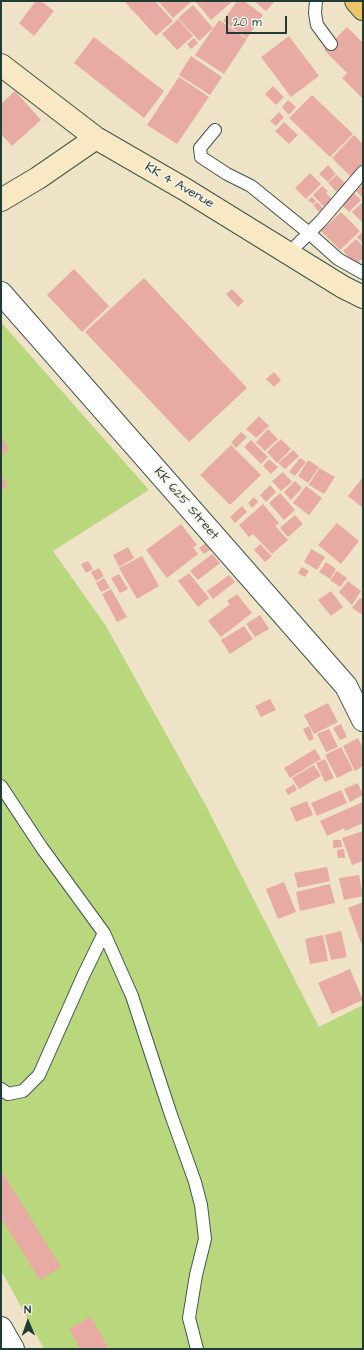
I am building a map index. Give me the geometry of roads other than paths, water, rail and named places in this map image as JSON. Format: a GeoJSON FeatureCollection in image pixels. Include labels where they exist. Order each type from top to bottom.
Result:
{"type":"FeatureCollection","features":[{"type":"Feature","properties":{"kind":"highway"},"geometry":{"type":"LineString","coordinates":[[356,1],[363,9]]}},
{"type":"Feature","properties":{"kind":"main road","name":"KK 4 Avenue"},"geometry":{"type":"LineString","coordinates":[[1,65],[96,138],[186,190],[363,298]]}},
{"type":"Feature","properties":{"kind":"main road"},"geometry":{"type":"LineString","coordinates":[[1,200],[38,178],[96,138]]}},
{"type":"Feature","properties":{"kind":"street","name":"KK 625 Street"},"geometry":{"type":"LineString","coordinates":[[1,293],[354,688],[363,720]]}},
{"type":"Feature","properties":{"kind":"street"},"geometry":{"type":"LineString","coordinates":[[1,1328],[13,1349]]}},
{"type":"Feature","properties":{"kind":"lane"},"geometry":{"type":"LineString","coordinates":[[316,1],[315,13],[317,25],[331,44]]}},
{"type":"Feature","properties":{"kind":"lane"},"geometry":{"type":"LineString","coordinates":[[215,130],[200,148],[201,157],[227,174],[251,186],[309,233],[338,259],[363,273]]}},
{"type":"Feature","properties":{"kind":"lane"},"geometry":{"type":"LineString","coordinates":[[289,253],[309,233],[363,172]]}},
{"type":"Feature","properties":{"kind":"lane"},"geometry":{"type":"LineString","coordinates":[[1,786],[42,848],[104,933],[132,996],[170,1112],[195,1182],[201,1205],[204,1239],[189,1318],[197,1349]]}},
{"type":"Feature","properties":{"kind":"lane"},"geometry":{"type":"LineString","coordinates":[[1,1089],[8,1094],[23,1091],[39,1075],[104,933]]}}]}
